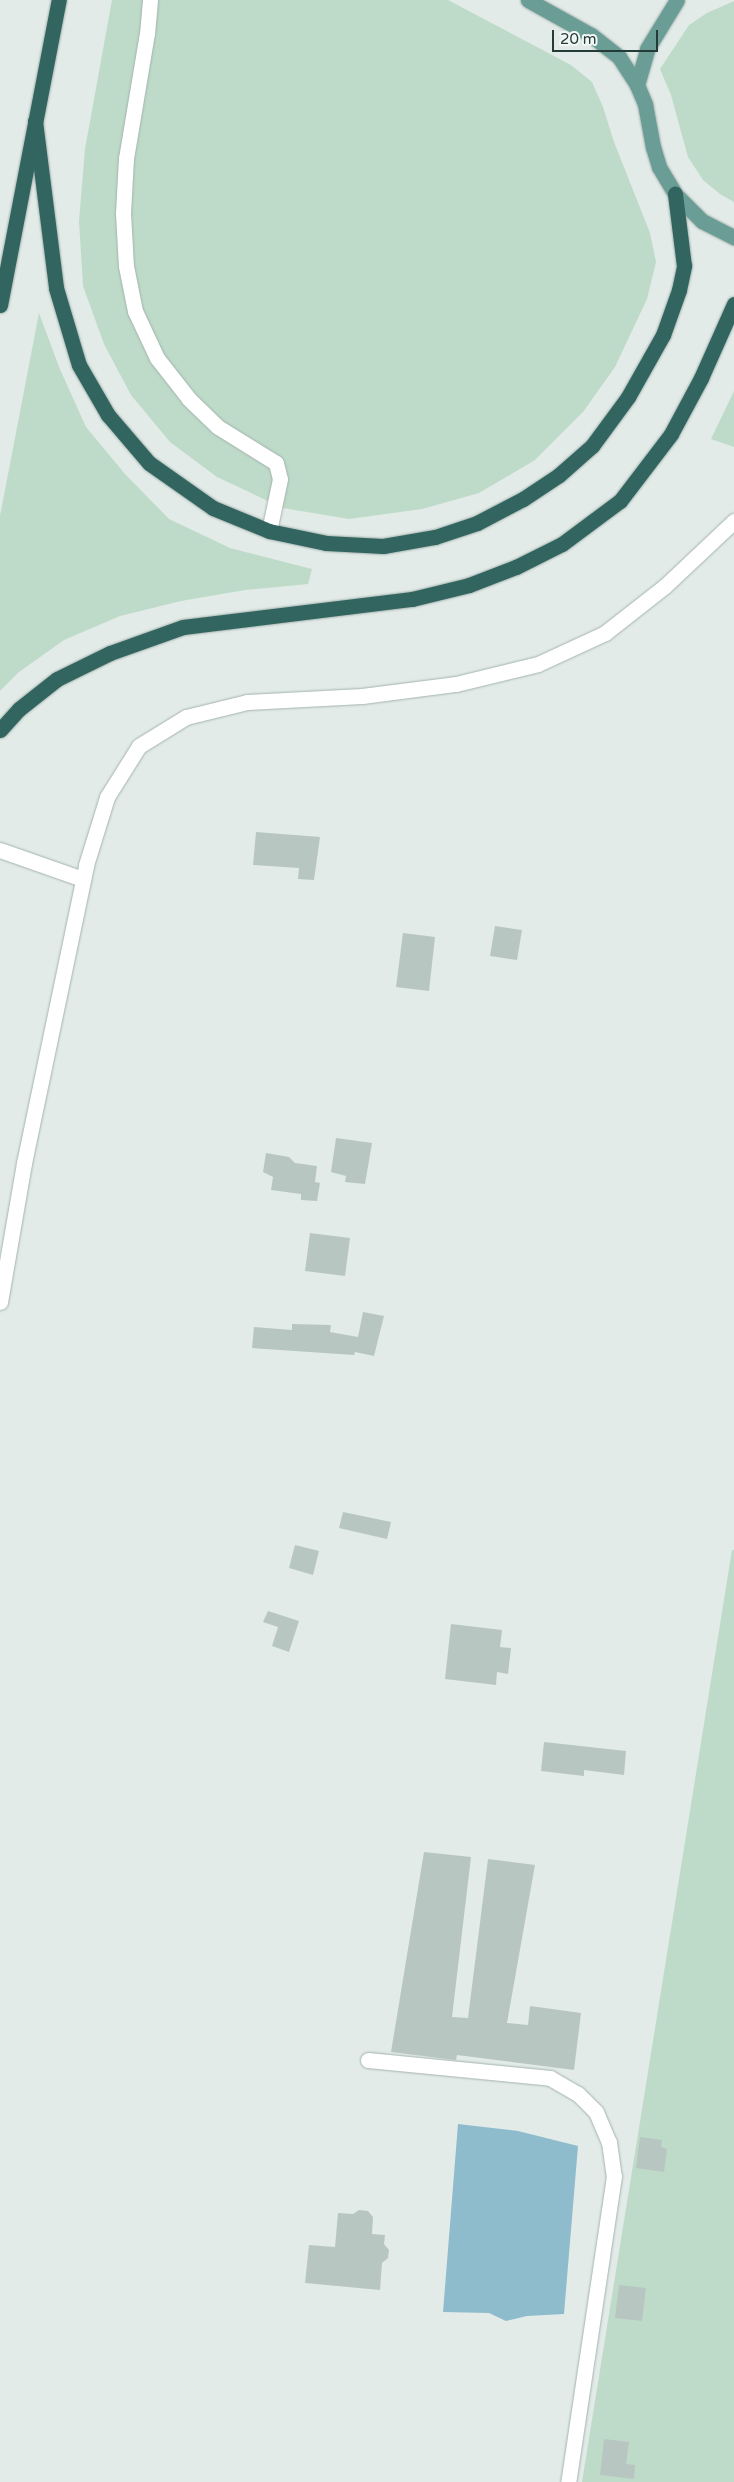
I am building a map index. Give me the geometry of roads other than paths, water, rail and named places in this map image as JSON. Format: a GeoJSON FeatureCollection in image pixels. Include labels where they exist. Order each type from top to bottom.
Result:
{"type":"FeatureCollection","features":[{"type":"Feature","properties":{"kind":"highway"},"geometry":{"type":"LineString","coordinates":[[0,305],[59,0]]}},
{"type":"Feature","properties":{"kind":"highway"},"geometry":{"type":"LineString","coordinates":[[35,121],[56,288],[79,365],[108,415],[149,463],[213,508],[269,531],[326,543],[383,546],[435,537],[484,519],[523,499],[559,474],[592,446],[628,397],[663,335],[679,290],[684,266],[675,194]]}},
{"type":"Feature","properties":{"kind":"highway"},"geometry":{"type":"LineString","coordinates":[[0,730],[19,709],[57,679],[110,653],[183,627],[412,599],[469,585],[516,567],[562,544],[620,501],[671,434],[701,378],[734,304]]}},
{"type":"Feature","properties":{"kind":"main road"},"geometry":{"type":"LineString","coordinates":[[528,0],[591,35],[620,57],[637,85],[645,104],[659,167],[675,194],[702,221],[734,236]]}},
{"type":"Feature","properties":{"kind":"main road"},"geometry":{"type":"LineString","coordinates":[[637,85],[647,49],[677,0]]}},
{"type":"Feature","properties":{"kind":"street"},"geometry":{"type":"LineString","coordinates":[[150,0],[147,33],[126,158],[124,204],[126,266],[135,311],[157,358],[189,398],[218,427],[276,463],[280,479],[269,531]]}},
{"type":"Feature","properties":{"kind":"street"},"geometry":{"type":"LineString","coordinates":[[0,1302],[24,1163],[83,879],[107,798],[139,746],[186,718],[247,702],[362,696],[456,684],[538,664],[605,633],[665,586],[734,521]]}},
{"type":"Feature","properties":{"kind":"street"},"geometry":{"type":"LineString","coordinates":[[0,850],[83,879]]}},
{"type":"Feature","properties":{"kind":"street"},"geometry":{"type":"LineString","coordinates":[[368,2060],[550,2078],[578,2094],[596,2112],[609,2142],[614,2176],[568,2482]]}},
{"type":"Feature","properties":{"kind":"water"},"geometry":{"type":"Polygon","coordinates":[[[458,2124],[518,2131],[578,2146],[564,2314],[527,2316],[506,2321],[489,2313],[443,2312],[458,2124]]]}}]}
